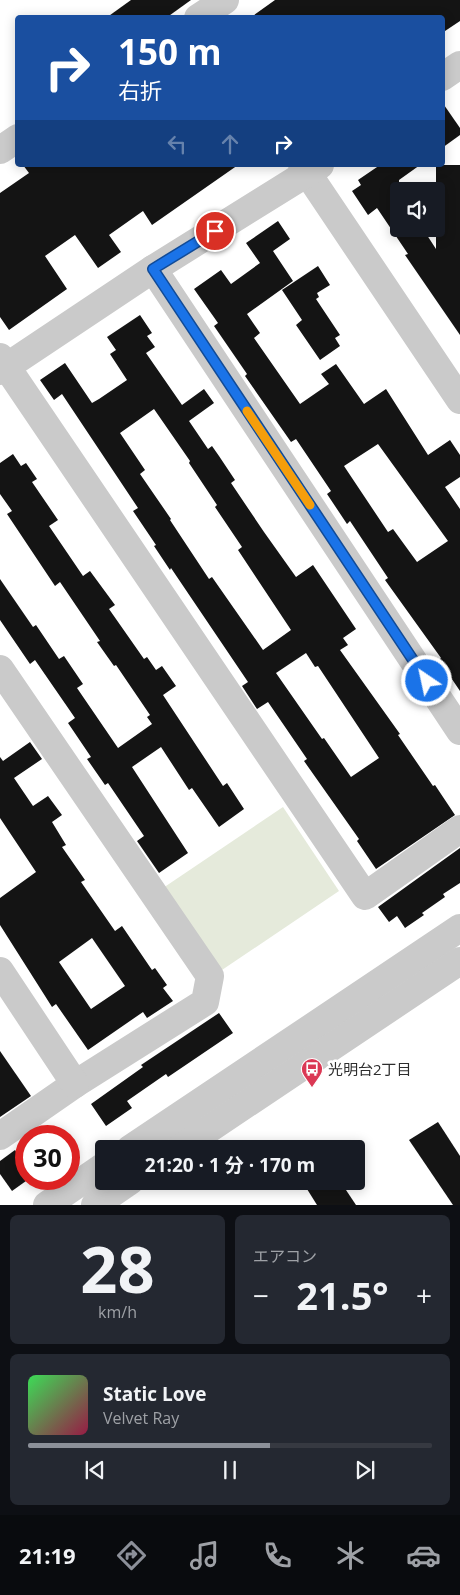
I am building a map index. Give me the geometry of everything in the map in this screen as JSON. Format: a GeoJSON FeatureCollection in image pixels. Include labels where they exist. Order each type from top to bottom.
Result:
{"type":"FeatureCollection","features":[{"type":"Feature","properties":{"kind":"street"},"geometry":{"type":"LineString","coordinates":[[202,15],[225,0]]}},
{"type":"Feature","properties":{"kind":"street"},"geometry":{"type":"LineString","coordinates":[[0,150],[15,140]]}},
{"type":"Feature","properties":{"kind":"street"},"geometry":{"type":"LineString","coordinates":[[460,400],[310,168],[2,365],[364,896],[460,829]]}},
{"type":"Feature","properties":{"kind":"street"},"geometry":{"type":"LineString","coordinates":[[153,269],[460,731]]}},
{"type":"Feature","properties":{"kind":"street"},"geometry":{"type":"LineString","coordinates":[[0,669],[210,976],[205,1002],[76,1084],[0,1136]]}},
{"type":"Feature","properties":{"kind":"street"},"geometry":{"type":"LineString","coordinates":[[143,1140],[460,928]]}},
{"type":"Feature","properties":{"kind":"street"},"geometry":{"type":"LineString","coordinates":[[192,1140],[460,961]]}},
{"type":"Feature","properties":{"kind":"street"},"geometry":{"type":"LineString","coordinates":[[0,971],[76,1084]]}},
{"type":"Feature","properties":{"kind":"street"},"geometry":{"type":"LineString","coordinates":[[47,1205],[95,1172]]}},
{"type":"Feature","properties":{"kind":"street"},"geometry":{"type":"LineString","coordinates":[[95,1205],[117,1190]]}},
{"type":"Feature","properties":{"kind":"shaded area"},"geometry":{"type":"Polygon","coordinates":[[[283,807],[339,891],[219,972],[163,888],[283,807]]]}},
{"type":"Feature","properties":{"kind":"building"},"geometry":{"type":"Polygon","coordinates":[[[131,0],[191,0],[170,15],[110,15],[131,0]]]}},
{"type":"Feature","properties":{"kind":"building"},"geometry":{"type":"Polygon","coordinates":[[[275,0],[460,0],[460,21],[445,31],[445,15],[254,15],[275,0]]]}},
{"type":"Feature","properties":{"kind":"building"},"geometry":{"type":"Polygon","coordinates":[[[445,106],[460,128],[460,135],[445,146],[445,106]]]}},
{"type":"Feature","properties":{"kind":"building"},"geometry":{"type":"Polygon","coordinates":[[[460,165],[460,335],[405,255],[408,254],[397,237],[428,237],[436,249],[436,237],[445,237],[445,182],[436,182],[436,167],[460,165]]]}},
{"type":"Feature","properties":{"kind":"building"},"geometry":{"type":"Polygon","coordinates":[[[24,167],[235,167],[152,225],[143,211],[109,235],[121,252],[98,268],[75,235],[45,256],[67,289],[9,330],[0,317],[0,193],[29,173],[24,167]]]}},
{"type":"Feature","properties":{"kind":"building"},"geometry":{"type":"Polygon","coordinates":[[[377,167],[417,167],[399,180],[399,182],[390,182],[390,227],[377,208],[368,215],[352,191],[361,185],[358,180],[377,167]]]}},
{"type":"Feature","properties":{"kind":"building"},"geometry":{"type":"Polygon","coordinates":[[[278,221],[290,239],[273,251],[293,281],[247,314],[260,333],[254,338],[300,404],[329,384],[321,374],[336,364],[364,404],[386,389],[428,455],[450,440],[460,455],[460,477],[445,487],[460,509],[460,691],[439,660],[441,658],[385,580],[388,578],[350,521],[347,524],[327,494],[331,491],[296,439],[291,442],[245,376],[247,374],[214,326],[218,323],[194,289],[221,270],[231,284],[260,263],[246,243],[278,221]],[[378,444],[344,466],[388,532],[393,529],[417,562],[448,541],[378,444]]]}},
{"type":"Feature","properties":{"kind":"building"},"geometry":{"type":"Polygon","coordinates":[[[318,266],[330,285],[317,293],[319,297],[316,299],[340,335],[335,338],[340,346],[320,360],[296,325],[302,320],[282,290],[318,266]]]}},
{"type":"Feature","properties":{"kind":"building"},"geometry":{"type":"Polygon","coordinates":[[[140,315],[152,333],[147,336],[155,347],[146,353],[182,405],[204,389],[214,403],[189,421],[208,449],[212,446],[219,456],[235,480],[231,483],[296,577],[313,565],[356,629],[343,638],[348,645],[340,650],[455,815],[376,869],[357,841],[359,839],[304,761],[307,759],[268,702],[257,709],[242,686],[248,682],[154,546],[156,545],[133,511],[138,508],[62,394],[54,400],[40,380],[65,363],[92,403],[99,399],[127,380],[110,354],[116,350],[107,337],[140,315]],[[154,409],[120,433],[145,470],[140,474],[170,520],[209,579],[212,577],[263,650],[291,630],[238,550],[242,547],[215,507],[217,505],[189,463],[190,461],[154,409]],[[306,653],[276,673],[351,777],[379,758],[318,666],[315,667],[306,653]]]}},
{"type":"Feature","properties":{"kind":"building"},"geometry":{"type":"Polygon","coordinates":[[[13,454],[21,466],[26,463],[37,479],[32,482],[58,520],[49,526],[83,576],[90,571],[115,605],[109,609],[144,659],[147,657],[156,670],[162,666],[176,686],[163,695],[223,786],[227,783],[244,809],[219,827],[192,788],[189,790],[161,747],[132,767],[188,853],[159,873],[137,841],[144,836],[108,783],[105,785],[87,759],[91,757],[68,723],[75,718],[35,660],[30,664],[0,620],[0,579],[33,627],[36,625],[59,659],[64,656],[83,684],[77,688],[118,748],[152,724],[147,717],[150,715],[116,665],[114,666],[97,642],[100,641],[60,582],[55,586],[7,514],[12,511],[0,494],[0,463],[13,454]]]}},
{"type":"Feature","properties":{"kind":"building"},"geometry":{"type":"Polygon","coordinates":[[[30,742],[42,759],[14,778],[33,806],[48,796],[62,815],[52,822],[66,845],[62,847],[85,880],[81,882],[115,931],[122,926],[152,970],[155,968],[167,985],[163,988],[173,1001],[147,1018],[143,1012],[88,1050],[56,1004],[52,1007],[0,925],[0,898],[36,872],[0,818],[0,757],[3,761],[30,742]],[[92,938],[59,962],[91,1009],[125,986],[92,938]]]}},
{"type":"Feature","properties":{"kind":"building"},"geometry":{"type":"Polygon","coordinates":[[[460,848],[460,883],[443,894],[445,897],[405,928],[397,916],[389,922],[378,907],[460,848]]]}},
{"type":"Feature","properties":{"kind":"building"},"geometry":{"type":"Polygon","coordinates":[[[219,1013],[233,1033],[168,1077],[166,1074],[127,1101],[132,1108],[106,1126],[91,1104],[143,1067],[141,1065],[219,1013]]]}},
{"type":"Feature","properties":{"kind":"building"},"geometry":{"type":"Polygon","coordinates":[[[0,1051],[31,1096],[0,1117],[0,1051]]]}},
{"type":"Feature","properties":{"kind":"building"},"geometry":{"type":"Polygon","coordinates":[[[438,1122],[460,1156],[460,1205],[453,1205],[409,1140],[438,1122]]]}},
{"type":"Feature","properties":{"kind":"building"},"geometry":{"type":"Polygon","coordinates":[[[15,1150],[15,1189],[12,1191],[0,1174],[0,1161],[15,1150]]]}},
{"type":"Feature","properties":{"kind":"building"},"geometry":{"type":"Polygon","coordinates":[[[308,1190],[346,1190],[356,1205],[317,1205],[308,1190]]]}},
{"type":"Feature","properties":{"kind":"slow traffic"},"geometry":{"type":"LineString","coordinates":[[247,411],[310,505]]}},
{"type":"Feature","properties":{"kind":"place","name":"光明台2丁目"},"geometry":{"type":"Point","coordinates":[312,1088]}},
{"type":"Feature","properties":{"kind":"route"},"geometry":{"type":"LineString","coordinates":[[215,231],[153,269],[427,681]]}}]}
